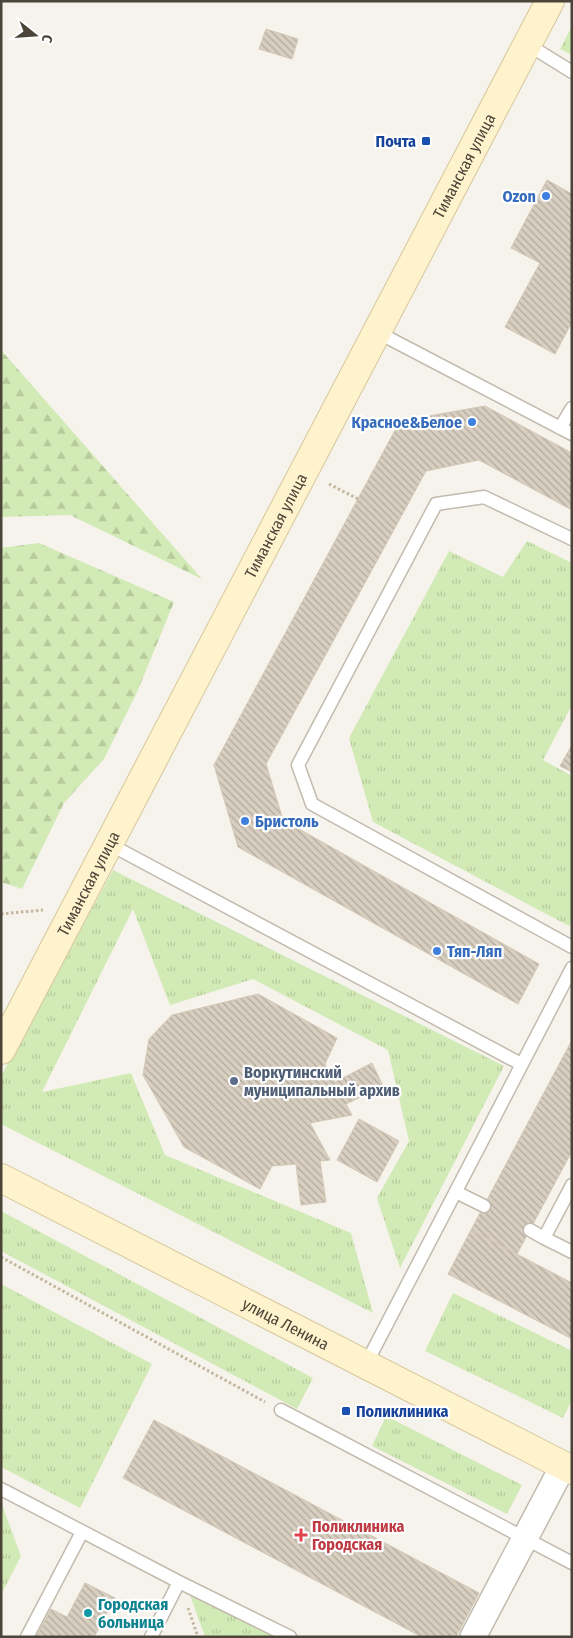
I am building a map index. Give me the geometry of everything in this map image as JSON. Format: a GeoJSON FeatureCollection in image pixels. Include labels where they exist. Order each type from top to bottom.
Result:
{"type":"FeatureCollection","features":[{"type":"Feature","properties":{"kind":"street","name":"Тиманская улица"},"geometry":{"type":"LineString","coordinates":[[1,1050],[550,1]]}},
{"type":"Feature","properties":{"kind":"street","name":"улица Ленина"},"geometry":{"type":"LineString","coordinates":[[1,1178],[366,1364],[568,1464]]}},
{"type":"Feature","properties":{"kind":"street"},"geometry":{"type":"LineString","coordinates":[[472,1637],[524,1539],[568,1464]]}},
{"type":"Feature","properties":{"kind":"lane"},"geometry":{"type":"LineString","coordinates":[[527,44],[572,72]]}},
{"type":"Feature","properties":{"kind":"lane"},"geometry":{"type":"LineString","coordinates":[[376,332],[566,432],[572,408]]}},
{"type":"Feature","properties":{"kind":"lane"},"geometry":{"type":"LineString","coordinates":[[572,539],[484,496],[436,504],[298,765],[312,804],[572,946]]}},
{"type":"Feature","properties":{"kind":"lane"},"geometry":{"type":"LineString","coordinates":[[109,844],[521,1064]]}},
{"type":"Feature","properties":{"kind":"lane"},"geometry":{"type":"LineString","coordinates":[[366,1364],[572,968]]}},
{"type":"Feature","properties":{"kind":"lane"},"geometry":{"type":"LineString","coordinates":[[544,1238],[572,1185]]}},
{"type":"Feature","properties":{"kind":"lane"},"geometry":{"type":"LineString","coordinates":[[456,1192],[484,1206]]}},
{"type":"Feature","properties":{"kind":"lane"},"geometry":{"type":"LineString","coordinates":[[530,1230],[572,1252]]}},
{"type":"Feature","properties":{"kind":"lane"},"geometry":{"type":"LineString","coordinates":[[281,1410],[572,1563]]}},
{"type":"Feature","properties":{"kind":"lane"},"geometry":{"type":"LineString","coordinates":[[1,1490],[290,1637]]}},
{"type":"Feature","properties":{"kind":"lane"},"geometry":{"type":"LineString","coordinates":[[28,1637],[82,1532]]}},
{"type":"Feature","properties":{"kind":"lane"},"geometry":{"type":"LineString","coordinates":[[150,1637],[179,1582]]}},
{"type":"Feature","properties":{"kind":"path"},"geometry":{"type":"LineString","coordinates":[[304,470],[358,499]]}},
{"type":"Feature","properties":{"kind":"path"},"geometry":{"type":"LineString","coordinates":[[1,914],[76,907]]}},
{"type":"Feature","properties":{"kind":"path"},"geometry":{"type":"LineString","coordinates":[[1,1257],[281,1410]]}},
{"type":"Feature","properties":{"kind":"green space"},"geometry":{"type":"Polygon","coordinates":[[[572,26],[572,55],[560,49],[572,26]]]}},
{"type":"Feature","properties":{"kind":"green space"},"geometry":{"type":"Polygon","coordinates":[[[1,350],[202,579],[70,515],[1,517],[1,350]]]}},
{"type":"Feature","properties":{"kind":"green space"},"geometry":{"type":"Polygon","coordinates":[[[527,541],[572,563],[572,705],[543,760],[572,776],[572,921],[569,926],[373,822],[349,738],[449,551],[503,577],[527,541]]]}},
{"type":"Feature","properties":{"kind":"green space"},"geometry":{"type":"Polygon","coordinates":[[[39,543],[174,602],[138,690],[104,759],[64,803],[22,889],[1,882],[1,548],[39,543]]]}},
{"type":"Feature","properties":{"kind":"green space"},"geometry":{"type":"Polygon","coordinates":[[[113,870],[504,1066],[400,1268],[377,1198],[409,1141],[388,1050],[253,979],[170,1005],[133,909],[42,1092],[131,1073],[165,1155],[351,1233],[373,1313],[1,1124],[1,1076],[113,870]]]}},
{"type":"Feature","properties":{"kind":"green space"},"geometry":{"type":"Polygon","coordinates":[[[1,1211],[313,1378],[297,1409],[1,1251],[1,1211]]]}},
{"type":"Feature","properties":{"kind":"green space"},"geometry":{"type":"Polygon","coordinates":[[[1,1284],[152,1364],[80,1508],[1,1467],[1,1284]]]}},
{"type":"Feature","properties":{"kind":"green space"},"geometry":{"type":"Polygon","coordinates":[[[453,1293],[572,1351],[572,1400],[563,1418],[425,1351],[453,1293]]]}},
{"type":"Feature","properties":{"kind":"green space"},"geometry":{"type":"Polygon","coordinates":[[[386,1416],[522,1485],[507,1514],[372,1446],[386,1416]]]}},
{"type":"Feature","properties":{"kind":"green space"},"geometry":{"type":"Polygon","coordinates":[[[1,1502],[21,1556],[1,1595],[1,1502]]]}},
{"type":"Feature","properties":{"kind":"green space"},"geometry":{"type":"Polygon","coordinates":[[[190,1595],[275,1637],[205,1637],[190,1595]]]}},
{"type":"Feature","properties":{"kind":"building"},"geometry":{"type":"Polygon","coordinates":[[[266,29],[298,39],[292,59],[259,49],[266,29]]]}},
{"type":"Feature","properties":{"kind":"building"},"geometry":{"type":"Polygon","coordinates":[[[547,180],[572,194],[572,322],[555,354],[505,327],[540,263],[511,248],[547,180]]]}},
{"type":"Feature","properties":{"kind":"building"},"geometry":{"type":"Polygon","coordinates":[[[485,406],[572,453],[572,510],[479,460],[426,471],[266,764],[283,820],[539,964],[518,1004],[238,847],[214,765],[400,421],[485,406]]]}},
{"type":"Feature","properties":{"kind":"building"},"geometry":{"type":"Polygon","coordinates":[[[572,745],[572,772],[560,766],[572,745]]]}},
{"type":"Feature","properties":{"kind":"building"},"geometry":{"type":"Polygon","coordinates":[[[258,994],[337,1038],[325,1064],[335,1082],[372,1063],[383,1086],[346,1104],[352,1115],[310,1123],[330,1160],[320,1161],[326,1202],[301,1205],[296,1164],[272,1166],[260,1189],[184,1147],[143,1075],[149,1039],[172,1015],[258,994]]]}},
{"type":"Feature","properties":{"kind":"building"},"geometry":{"type":"Polygon","coordinates":[[[572,1040],[572,1151],[517,1254],[471,1230],[572,1040]]]}},
{"type":"Feature","properties":{"kind":"building"},"geometry":{"type":"Polygon","coordinates":[[[359,1119],[399,1141],[377,1182],[337,1160],[359,1119]]]}},
{"type":"Feature","properties":{"kind":"building"},"geometry":{"type":"Polygon","coordinates":[[[471,1230],[572,1283],[572,1339],[448,1274],[471,1230]]]}},
{"type":"Feature","properties":{"kind":"building","name":"Поликлиника Городская"},"geometry":{"type":"Polygon","coordinates":[[[154,1420],[479,1593],[456,1637],[422,1637],[123,1478],[154,1420]]]}},
{"type":"Feature","properties":{"kind":"building","name":"Городская больница"},"geometry":{"type":"Polygon","coordinates":[[[85,1583],[115,1598],[94,1637],[36,1637],[51,1609],[67,1617],[85,1583]]]}},
{"type":"Feature","properties":{"kind":"place","name":"Почта"},"geometry":{"type":"Point","coordinates":[426,141]}},
{"type":"Feature","properties":{"kind":"place","name":"Ozon"},"geometry":{"type":"Point","coordinates":[546,196]}},
{"type":"Feature","properties":{"kind":"place","name":"Красное&Белое"},"geometry":{"type":"Point","coordinates":[472,422]}},
{"type":"Feature","properties":{"kind":"place","name":"Бристоль"},"geometry":{"type":"Point","coordinates":[245,821]}},
{"type":"Feature","properties":{"kind":"place","name":"Тяп-Ляп"},"geometry":{"type":"Point","coordinates":[437,951]}},
{"type":"Feature","properties":{"kind":"place","name":"Воркутинский муниципальный архив"},"geometry":{"type":"Point","coordinates":[234,1081]}},
{"type":"Feature","properties":{"kind":"place","name":"Поликлиника"},"geometry":{"type":"Point","coordinates":[346,1411]}},
{"type":"Feature","properties":{"kind":"place","name":"Поликлиника Городская"},"geometry":{"type":"Point","coordinates":[301,1535]}},
{"type":"Feature","properties":{"kind":"place","name":"Городская больница"},"geometry":{"type":"Point","coordinates":[88,1613]}}]}
